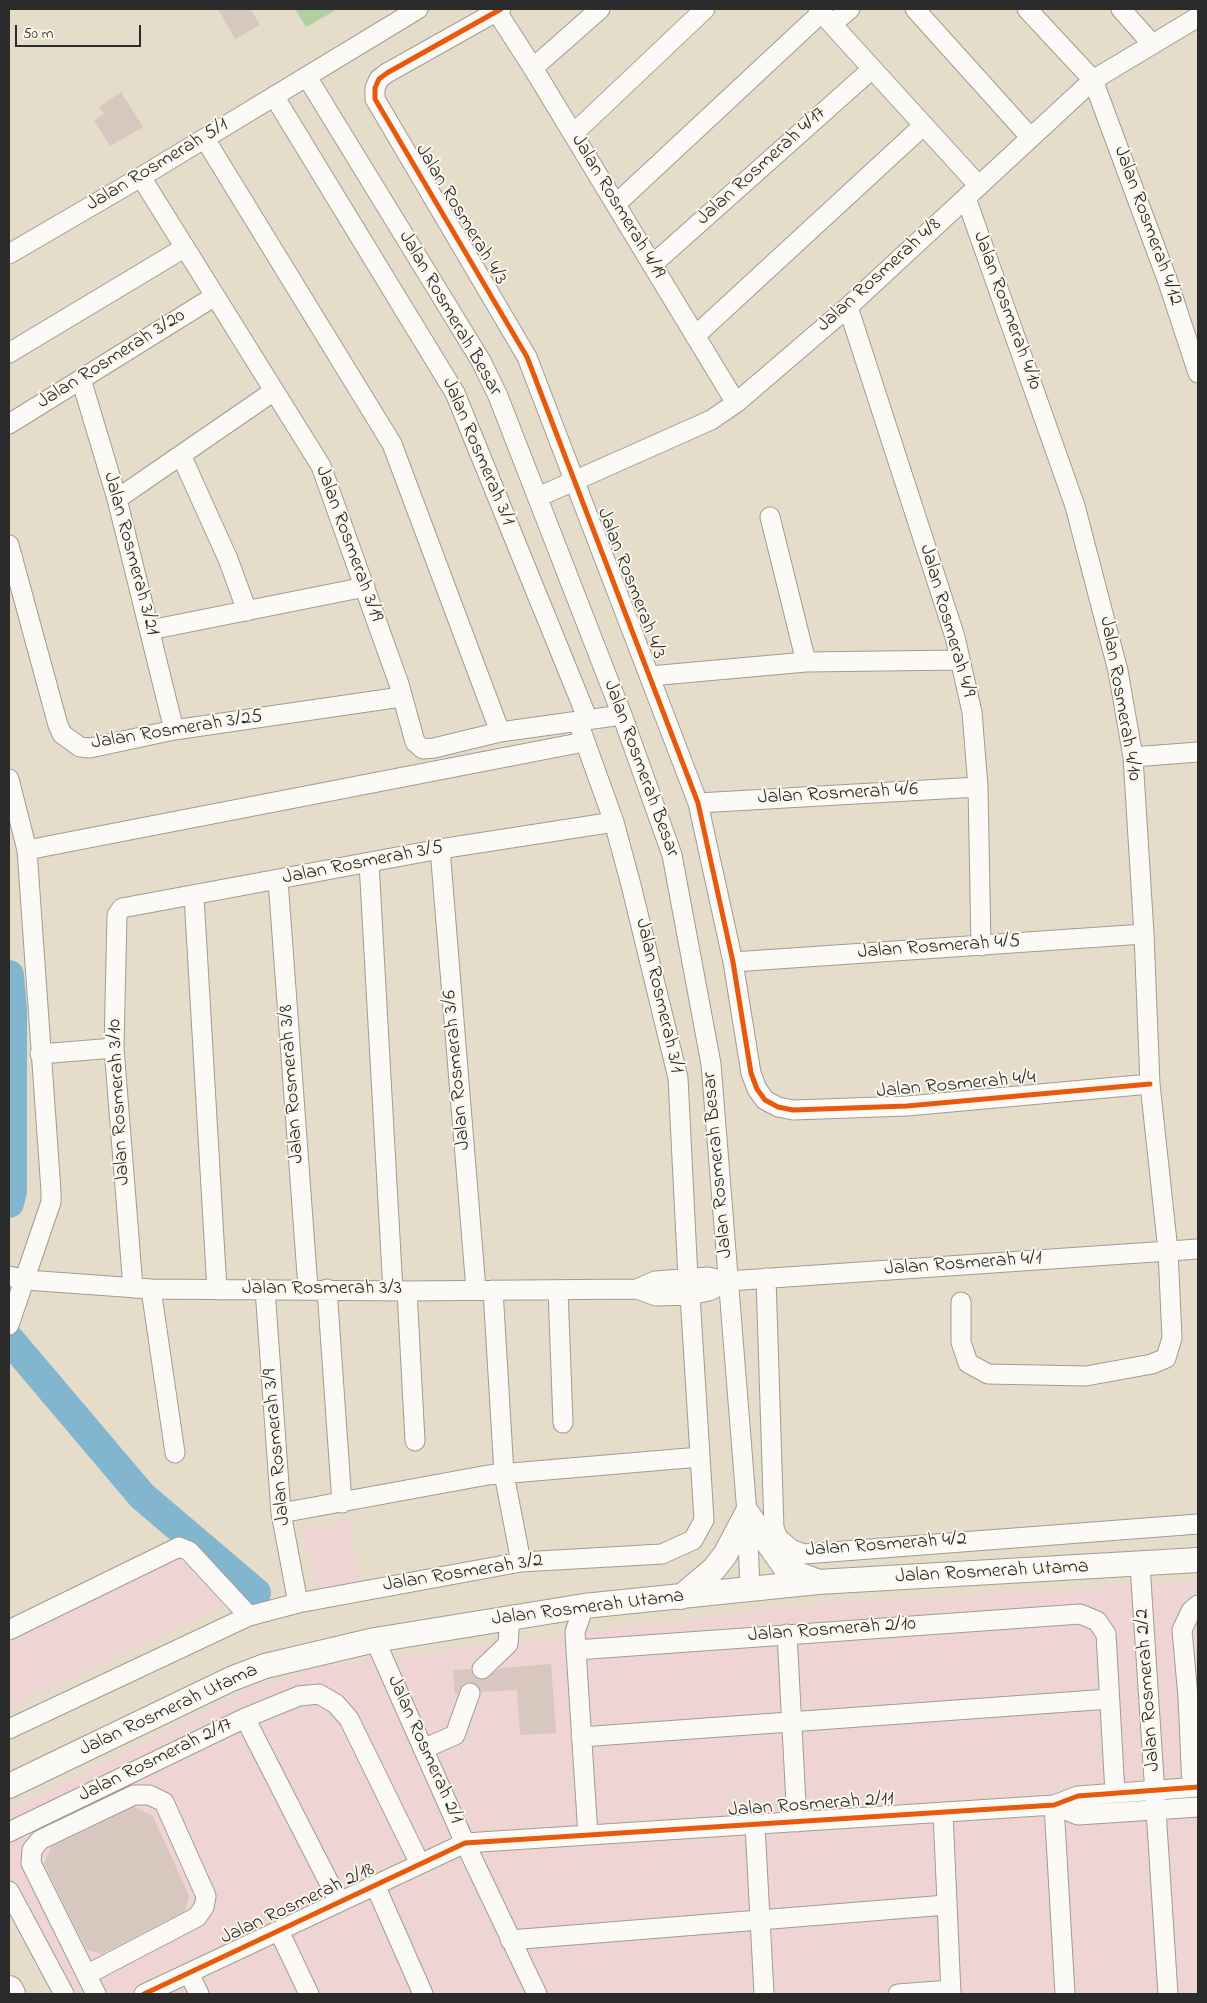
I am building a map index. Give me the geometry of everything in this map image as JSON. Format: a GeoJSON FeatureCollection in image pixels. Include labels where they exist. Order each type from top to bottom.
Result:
{"type":"FeatureCollection","features":[{"type":"Feature","properties":{"kind":"highway"},"geometry":{"type":"LineString","coordinates":[[9,1990],[11,1994]]}},
{"type":"Feature","properties":{"kind":"main road"},"geometry":{"type":"LineString","coordinates":[[681,1598],[714,1570],[725,1555],[747,1514],[787,1570],[818,1582]]}},
{"type":"Feature","properties":{"kind":"main road","name":"Jalan Rosmerah Utama"},"geometry":{"type":"LineString","coordinates":[[9,1786],[231,1678],[265,1666],[375,1640],[584,1606],[681,1598],[818,1582],[1140,1565],[1198,1560]]}},
{"type":"Feature","properties":{"kind":"street","name":"Jalan Rosmerah 5/1"},"geometry":{"type":"LineString","coordinates":[[9,254],[205,139],[418,9]]}},
{"type":"Feature","properties":{"kind":"street"},"geometry":{"type":"LineString","coordinates":[[534,68],[600,9]]}},
{"type":"Feature","properties":{"kind":"street"},"geometry":{"type":"LineString","coordinates":[[573,134],[705,9]]}},
{"type":"Feature","properties":{"kind":"street"},"geometry":{"type":"LineString","coordinates":[[616,204],[824,15],[850,9]]}},
{"type":"Feature","properties":{"kind":"street"},"geometry":{"type":"LineString","coordinates":[[915,9],[1031,138]]}},
{"type":"Feature","properties":{"kind":"street"},"geometry":{"type":"LineString","coordinates":[[1027,9],[1092,80]]}},
{"type":"Feature","properties":{"kind":"street"},"geometry":{"type":"LineString","coordinates":[[1121,9],[1152,44]]}},
{"type":"Feature","properties":{"kind":"street","name":"Jalan Rosmerah 4/19"},"geometry":{"type":"LineString","coordinates":[[499,11],[736,403]]}},
{"type":"Feature","properties":{"kind":"street","name":"Jalan Rosmerah 4/3"},"geometry":{"type":"LineString","coordinates":[[499,11],[379,79],[375,88],[375,99],[527,357],[698,803],[733,962],[751,1074],[766,1100]]}},
{"type":"Feature","properties":{"kind":"street"},"geometry":{"type":"LineString","coordinates":[[824,15],[924,125],[972,192]]}},
{"type":"Feature","properties":{"kind":"street","name":"Jalan Rosmerah 4/8"},"geometry":{"type":"LineString","coordinates":[[538,497],[711,420],[736,403],[848,307],[1092,80],[1198,17]]}},
{"type":"Feature","properties":{"kind":"street","name":"Jalan Rosmerah 4/17"},"geometry":{"type":"LineString","coordinates":[[652,265],[872,69]]}},
{"type":"Feature","properties":{"kind":"street","name":"Jalan Rosmerah Besar"},"geometry":{"type":"LineString","coordinates":[[307,77],[481,361],[498,396],[622,715],[672,855],[711,1064],[747,1514],[750,1590]]}},
{"type":"Feature","properties":{"kind":"street","name":"Jalan Rosmerah 4/12"},"geometry":{"type":"LineString","coordinates":[[1092,80],[1168,282],[1198,373]]}},
{"type":"Feature","properties":{"kind":"street","name":"Jalan Rosmerah 3/1"},"geometry":{"type":"LineString","coordinates":[[274,96],[455,393],[583,721],[584,742],[614,822],[671,1040],[678,1078],[689,1287]]}},
{"type":"Feature","properties":{"kind":"street"},"geometry":{"type":"LineString","coordinates":[[695,336],[924,125]]}},
{"type":"Feature","properties":{"kind":"street"},"geometry":{"type":"LineString","coordinates":[[205,139],[392,444],[500,732]]}},
{"type":"Feature","properties":{"kind":"street","name":"Jalan Rosmerah 3/19"},"geometry":{"type":"LineString","coordinates":[[141,177],[321,466],[365,587],[416,742],[423,749],[500,732],[622,715]]}},
{"type":"Feature","properties":{"kind":"street","name":"Jalan Rosmerah 4/10"},"geometry":{"type":"LineString","coordinates":[[961,1302],[961,1342],[968,1363],[988,1374],[1086,1376],[1152,1364],[1166,1358],[1172,1338],[1168,1251],[1150,1084],[1144,934],[1133,757],[1118,671],[1074,506],[972,192]]}},
{"type":"Feature","properties":{"kind":"street"},"geometry":{"type":"LineString","coordinates":[[9,353],[184,248]]}},
{"type":"Feature","properties":{"kind":"street","name":"Jalan Rosmerah 3/20"},"geometry":{"type":"LineString","coordinates":[[9,424],[214,296]]}},
{"type":"Feature","properties":{"kind":"street","name":"Jalan Rosmerah 4/9"},"geometry":{"type":"LineString","coordinates":[[848,307],[955,637],[972,712],[978,787],[981,946]]}},
{"type":"Feature","properties":{"kind":"street","name":"Jalan Rosmerah 3/21"},"geometry":{"type":"LineString","coordinates":[[81,379],[117,499],[174,730]]}},
{"type":"Feature","properties":{"kind":"street"},"geometry":{"type":"LineString","coordinates":[[117,499],[274,390]]}},
{"type":"Feature","properties":{"kind":"street"},"geometry":{"type":"LineString","coordinates":[[181,456],[228,559],[247,611]]}},
{"type":"Feature","properties":{"kind":"street"},"geometry":{"type":"LineString","coordinates":[[770,516],[806,662]]}},
{"type":"Feature","properties":{"kind":"street","name":"Jalan Rosmerah 3/25"},"geometry":{"type":"LineString","coordinates":[[9,545],[62,734],[80,747],[90,748],[174,730],[401,697]]}},
{"type":"Feature","properties":{"kind":"street"},"geometry":{"type":"LineString","coordinates":[[150,630],[365,587]]}},
{"type":"Feature","properties":{"kind":"street"},"geometry":{"type":"LineString","coordinates":[[650,676],[806,662],[960,660]]}},
{"type":"Feature","properties":{"kind":"street"},"geometry":{"type":"LineString","coordinates":[[27,850],[584,742]]}},
{"type":"Feature","properties":{"kind":"street"},"geometry":{"type":"LineString","coordinates":[[1133,757],[1198,752]]}},
{"type":"Feature","properties":{"kind":"street"},"geometry":{"type":"LineString","coordinates":[[9,779],[27,850],[51,1202],[17,1278],[11,1319]]}},
{"type":"Feature","properties":{"kind":"street","name":"Jalan Rosmerah 4/6"},"geometry":{"type":"LineString","coordinates":[[698,803],[978,787]]}},
{"type":"Feature","properties":{"kind":"street","name":"Jalan Rosmerah 3/5"},"geometry":{"type":"LineString","coordinates":[[116,915],[122,908],[369,864],[440,849],[614,822]]}},
{"type":"Feature","properties":{"kind":"street","name":"Jalan Rosmerah 3/6"},"geometry":{"type":"LineString","coordinates":[[440,849],[504,1474],[520,1562]]}},
{"type":"Feature","properties":{"kind":"street"},"geometry":{"type":"LineString","coordinates":[[369,864],[400,1291],[415,1441]]}},
{"type":"Feature","properties":{"kind":"street","name":"Jalan Rosmerah 3/8"},"geometry":{"type":"LineString","coordinates":[[278,880],[308,1288]]}},
{"type":"Feature","properties":{"kind":"street"},"geometry":{"type":"LineString","coordinates":[[194,896],[217,1290]]}},
{"type":"Feature","properties":{"kind":"street","name":"Jalan Rosmerah 3/10"},"geometry":{"type":"LineString","coordinates":[[116,915],[114,1048],[142,1288],[175,1453]]}},
{"type":"Feature","properties":{"kind":"street","name":"Jalan Rosmerah 4/5"},"geometry":{"type":"LineString","coordinates":[[733,962],[1144,934]]}},
{"type":"Feature","properties":{"kind":"street"},"geometry":{"type":"LineString","coordinates":[[40,1054],[114,1048]]}},
{"type":"Feature","properties":{"kind":"street","name":"Jalan Rosmerah 4/4"},"geometry":{"type":"LineString","coordinates":[[766,1100],[778,1107],[793,1110],[907,1106],[1150,1084]]}},
{"type":"Feature","properties":{"kind":"street","name":"Jalan Rosmerah 4/1"},"geometry":{"type":"LineString","coordinates":[[728,1281],[1198,1249]]}},
{"type":"Feature","properties":{"kind":"street","name":"Jalan Rosmerah 3/3"},"geometry":{"type":"LineString","coordinates":[[17,1278],[142,1288],[217,1290],[308,1288],[400,1291],[637,1289],[656,1296],[689,1287],[709,1290],[728,1281]]}},
{"type":"Feature","properties":{"kind":"street","name":"Jalan Rosmerah 4/2"},"geometry":{"type":"LineString","coordinates":[[766,1278],[774,1528],[778,1538],[791,1549],[804,1554],[1198,1524]]}},
{"type":"Feature","properties":{"kind":"street","name":"Jalan Rosmerah 3/2"},"geometry":{"type":"LineString","coordinates":[[9,1729],[249,1616],[298,1603],[520,1562],[662,1554],[693,1540],[704,1520],[689,1287]]}},
{"type":"Feature","properties":{"kind":"street","name":"Jalan Rosmerah 3/9"},"geometry":{"type":"LineString","coordinates":[[265,1289],[281,1513],[298,1603]]}},
{"type":"Feature","properties":{"kind":"street"},"geometry":{"type":"LineString","coordinates":[[327,1289],[342,1503]]}},
{"type":"Feature","properties":{"kind":"street"},"geometry":{"type":"LineString","coordinates":[[558,1290],[563,1423]]}},
{"type":"Feature","properties":{"kind":"street"},"geometry":{"type":"LineString","coordinates":[[281,1513],[504,1474],[700,1457]]}},
{"type":"Feature","properties":{"kind":"street"},"geometry":{"type":"LineString","coordinates":[[9,1630],[179,1547],[189,1550],[249,1616]]}},
{"type":"Feature","properties":{"kind":"street","name":"Jalan Rosmerah 2/2"},"geometry":{"type":"LineString","coordinates":[[1140,1565],[1168,1994]]}},
{"type":"Feature","properties":{"kind":"street"},"geometry":{"type":"LineString","coordinates":[[1195,1787],[1193,1697],[1182,1630],[1191,1611],[1198,1605]]}},
{"type":"Feature","properties":{"kind":"street"},"geometry":{"type":"LineString","coordinates":[[584,1606],[575,1632],[588,1835]]}},
{"type":"Feature","properties":{"kind":"street","name":"Jalan Rosmerah 2/10"},"geometry":{"type":"LineString","coordinates":[[576,1650],[1080,1614],[1097,1621],[1106,1634],[1116,1793]]}},
{"type":"Feature","properties":{"kind":"street"},"geometry":{"type":"LineString","coordinates":[[482,1669],[508,1644],[510,1617]]}},
{"type":"Feature","properties":{"kind":"street"},"geometry":{"type":"LineString","coordinates":[[787,1634],[797,1822]]}},
{"type":"Feature","properties":{"kind":"street","name":"Jalan Rosmerah 2/1"},"geometry":{"type":"LineString","coordinates":[[375,1640],[465,1843],[537,1994]]}},
{"type":"Feature","properties":{"kind":"street"},"geometry":{"type":"LineString","coordinates":[[423,1749],[455,1735],[470,1693]]}},
{"type":"Feature","properties":{"kind":"street","name":"Jalan Rosmerah 2/17"},"geometry":{"type":"LineString","coordinates":[[9,1832],[245,1718],[292,1698],[319,1694],[336,1704],[349,1719],[420,1864]]}},
{"type":"Feature","properties":{"kind":"street"},"geometry":{"type":"LineString","coordinates":[[581,1737],[1109,1699]]}},
{"type":"Feature","properties":{"kind":"street"},"geometry":{"type":"LineString","coordinates":[[245,1718],[339,1902]]}},
{"type":"Feature","properties":{"kind":"street","name":"Jalan Rosmerah 2/11"},"geometry":{"type":"LineString","coordinates":[[465,1843],[1054,1805],[1078,1796],[1195,1787]]}},
{"type":"Feature","properties":{"kind":"street"},"geometry":{"type":"LineString","coordinates":[[88,1974],[197,1917],[204,1907],[206,1896],[164,1802],[149,1794],[134,1795],[40,1840],[32,1850],[31,1863],[88,1974],[96,1994]]}},
{"type":"Feature","properties":{"kind":"street"},"geometry":{"type":"LineString","coordinates":[[1054,1805],[1065,1994]]}},
{"type":"Feature","properties":{"kind":"street","name":"Jalan Rosmerah 2/11"},"geometry":{"type":"LineString","coordinates":[[1054,1805],[1078,1815],[1198,1807]]}},
{"type":"Feature","properties":{"kind":"street"},"geometry":{"type":"LineString","coordinates":[[898,1994],[951,1992],[943,1812]]}},
{"type":"Feature","properties":{"kind":"street"},"geometry":{"type":"LineString","coordinates":[[755,1825],[764,1994]]}},
{"type":"Feature","properties":{"kind":"street","name":"Jalan Rosmerah 2/18"},"geometry":{"type":"LineString","coordinates":[[144,1994],[465,1843]]}},
{"type":"Feature","properties":{"kind":"street"},"geometry":{"type":"LineString","coordinates":[[375,1885],[423,1994]]}},
{"type":"Feature","properties":{"kind":"street"},"geometry":{"type":"LineString","coordinates":[[9,1891],[64,1994]]}},
{"type":"Feature","properties":{"kind":"street"},"geometry":{"type":"LineString","coordinates":[[510,1940],[946,1905]]}},
{"type":"Feature","properties":{"kind":"street"},"geometry":{"type":"LineString","coordinates":[[279,1931],[308,1994]]}},
{"type":"Feature","properties":{"kind":"street"},"geometry":{"type":"LineString","coordinates":[[189,1973],[199,1994]]}},
{"type":"Feature","properties":{"kind":"shaded area"},"geometry":{"type":"Polygon","coordinates":[[[349,1520],[359,1580],[316,1589],[303,1529],[349,1520]]]}},
{"type":"Feature","properties":{"kind":"shaded area"},"geometry":{"type":"Polygon","coordinates":[[[183,1555],[226,1606],[9,1707],[9,1641],[183,1555]]]}},
{"type":"Feature","properties":{"kind":"shaded area"},"geometry":{"type":"Polygon","coordinates":[[[1198,1581],[1198,1994],[56,1994],[9,1901],[9,1810],[250,1688],[328,1665],[818,1603],[1198,1581]]]}},
{"type":"Feature","properties":{"kind":"green space"},"geometry":{"type":"Polygon","coordinates":[[[295,9],[338,9],[306,27],[295,9]]]}},
{"type":"Feature","properties":{"kind":"building"},"geometry":{"type":"Polygon","coordinates":[[[218,9],[251,9],[260,25],[235,39],[218,9]]]}},
{"type":"Feature","properties":{"kind":"building"},"geometry":{"type":"Polygon","coordinates":[[[121,92],[143,127],[110,146],[94,120],[104,114],[99,107],[121,92]]]}},
{"type":"Feature","properties":{"kind":"building"},"geometry":{"type":"Polygon","coordinates":[[[551,1664],[556,1733],[520,1735],[517,1690],[481,1692],[478,1685],[468,1682],[462,1685],[458,1694],[455,1694],[453,1670],[471,1669],[474,1677],[484,1680],[500,1668],[551,1664]]]}},
{"type":"Feature","properties":{"kind":"building"},"geometry":{"type":"Polygon","coordinates":[[[134,1807],[153,1816],[189,1896],[185,1911],[102,1954],[87,1950],[44,1864],[51,1847],[134,1807]]]}},
{"type":"Feature","properties":{"kind":"waterway"},"geometry":{"type":"LineString","coordinates":[[9,975],[12,1010],[12,1191],[9,1203]]}},
{"type":"Feature","properties":{"kind":"waterway"},"geometry":{"type":"LineString","coordinates":[[9,1339],[142,1496],[256,1593]]}},
{"type":"Feature","properties":{"kind":"cycle path"},"geometry":{"type":"LineString","coordinates":[[501,9],[387,73],[379,79],[375,88],[375,99],[527,357],[698,803],[733,962],[751,1073],[757,1089],[765,1100],[778,1107],[793,1110],[907,1106],[1150,1084]]}},
{"type":"Feature","properties":{"kind":"cycle path"},"geometry":{"type":"LineString","coordinates":[[144,1994],[465,1843],[1054,1805],[1078,1796],[1198,1787]]}}]}
